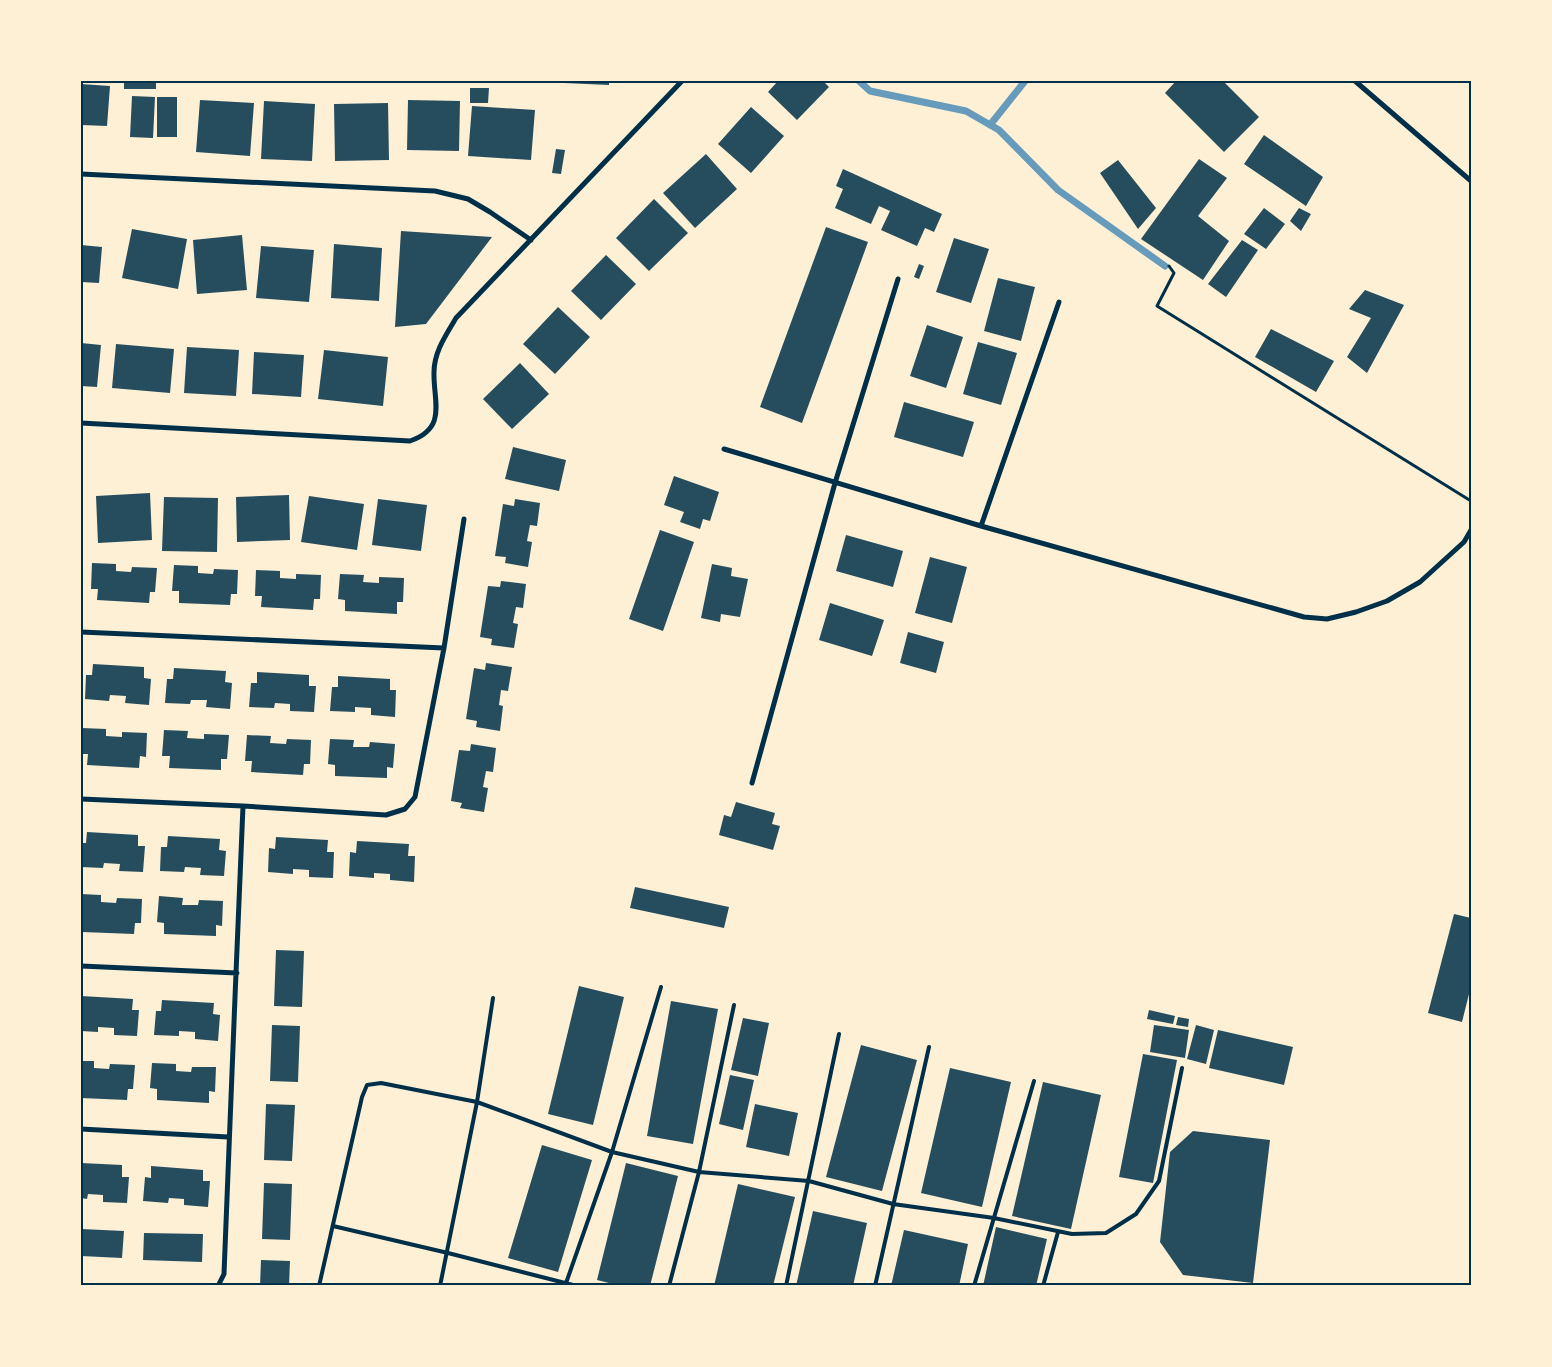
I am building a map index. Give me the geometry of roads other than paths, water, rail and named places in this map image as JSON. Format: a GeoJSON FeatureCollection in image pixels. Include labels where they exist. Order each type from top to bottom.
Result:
{"type":"FeatureCollection","features":[{"type":"Feature","properties":{"kind":"street"},"geometry":{"type":"LineString","coordinates":[[81,423],[410,441],[420,438],[430,428],[437,412],[434,371],[440,344],[456,318],[682,81]]}},
{"type":"Feature","properties":{"kind":"street"},"geometry":{"type":"LineString","coordinates":[[1355,81],[1471,181]]}},
{"type":"Feature","properties":{"kind":"street"},"geometry":{"type":"LineString","coordinates":[[81,174],[435,191],[468,199],[531,240]]}},
{"type":"Feature","properties":{"kind":"street"},"geometry":{"type":"LineString","coordinates":[[752,783],[835,483],[898,279]]}},
{"type":"Feature","properties":{"kind":"street"},"geometry":{"type":"LineString","coordinates":[[981,526],[1059,302]]}},
{"type":"Feature","properties":{"kind":"street"},"geometry":{"type":"LineString","coordinates":[[724,449],[981,526],[1304,617],[1327,619],[1356,612],[1387,601],[1420,582],[1464,542],[1471,530]]}},
{"type":"Feature","properties":{"kind":"street"},"geometry":{"type":"LineString","coordinates":[[81,798],[386,815],[406,809],[415,797],[444,648],[464,519]]}},
{"type":"Feature","properties":{"kind":"street"},"geometry":{"type":"LineString","coordinates":[[81,632],[444,648]]}},
{"type":"Feature","properties":{"kind":"street"},"geometry":{"type":"LineString","coordinates":[[218,1286],[224,1274],[228,1137],[237,974],[243,806]]}},
{"type":"Feature","properties":{"kind":"street"},"geometry":{"type":"LineString","coordinates":[[81,966],[237,974]]}},
{"type":"Feature","properties":{"kind":"street"},"geometry":{"type":"LineString","coordinates":[[81,1129],[228,1137]]}},
{"type":"Feature","properties":{"kind":"lane"},"geometry":{"type":"LineString","coordinates":[[565,1284],[612,1152],[661,987]]}},
{"type":"Feature","properties":{"kind":"lane"},"geometry":{"type":"LineString","coordinates":[[440,1286],[477,1102],[493,998]]}},
{"type":"Feature","properties":{"kind":"lane"},"geometry":{"type":"LineString","coordinates":[[669,1286],[699,1172],[734,1006]]}},
{"type":"Feature","properties":{"kind":"lane"},"geometry":{"type":"LineString","coordinates":[[786,1286],[839,1034]]}},
{"type":"Feature","properties":{"kind":"lane"},"geometry":{"type":"LineString","coordinates":[[875,1286],[929,1047]]}},
{"type":"Feature","properties":{"kind":"lane"},"geometry":{"type":"LineString","coordinates":[[320,1286],[362,1097],[367,1085],[381,1082],[477,1102],[612,1152],[699,1172],[809,1181],[893,1204],[994,1218],[1072,1234],[1106,1233],[1136,1214],[1150,1197],[1159,1181],[1182,1068]]}},
{"type":"Feature","properties":{"kind":"lane"},"geometry":{"type":"LineString","coordinates":[[974,1286],[1034,1081]]}},
{"type":"Feature","properties":{"kind":"lane"},"geometry":{"type":"LineString","coordinates":[[333,1226],[577,1286]]}},
{"type":"Feature","properties":{"kind":"lane"},"geometry":{"type":"LineString","coordinates":[[1043,1286],[1058,1232]]}},
{"type":"Feature","properties":{"kind":"waterway"},"geometry":{"type":"LineString","coordinates":[[859,81],[870,91],[966,111],[999,130],[1058,190],[1165,266]]}},
{"type":"Feature","properties":{"kind":"waterway"},"geometry":{"type":"LineString","coordinates":[[990,125],[1025,81]]}}]}
